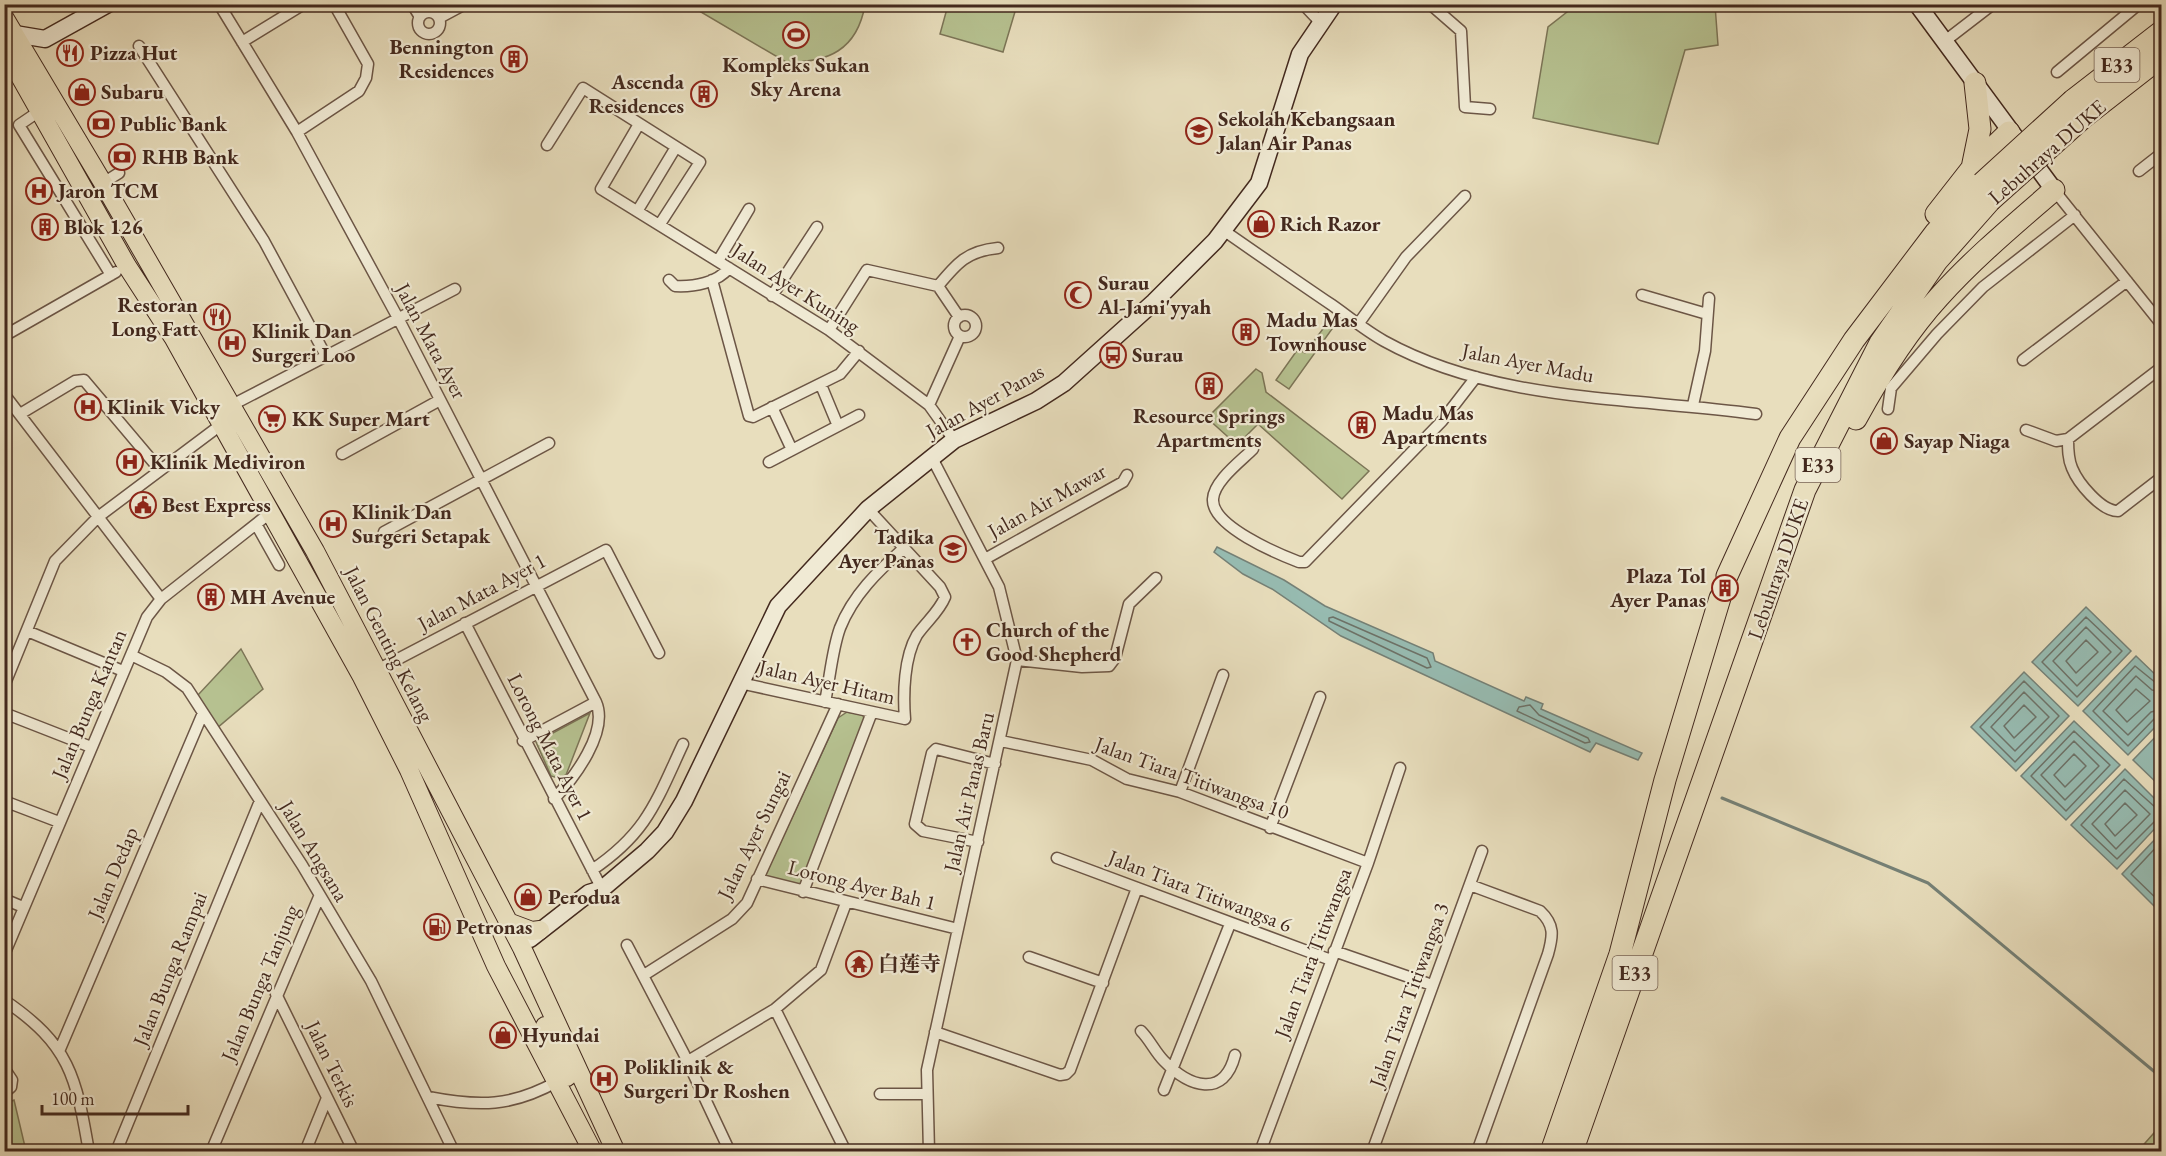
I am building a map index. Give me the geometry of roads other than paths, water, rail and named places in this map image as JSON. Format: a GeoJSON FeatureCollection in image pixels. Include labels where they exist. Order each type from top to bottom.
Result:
{"type":"FeatureCollection","features":[{"type":"Feature","properties":{"kind":"highway","name":"Lebuhraya DUKE"},"geometry":{"type":"LineString","coordinates":[[1727,576],[1790,438],[1854,340],[1935,233],[1981,184],[2078,109],[2162,31]]}},
{"type":"Feature","properties":{"kind":"highway","name":"Lebuhraya DUKE"},"geometry":{"type":"LineString","coordinates":[[2078,109],[2162,56]]}},
{"type":"Feature","properties":{"kind":"highway"},"geometry":{"type":"LineString","coordinates":[[1975,82],[1980,129],[1981,184]]}},
{"type":"Feature","properties":{"kind":"highway"},"geometry":{"type":"LineString","coordinates":[[1981,184],[2009,132]]}},
{"type":"Feature","properties":{"kind":"highway","name":"Lebuhraya DUKE"},"geometry":{"type":"LineString","coordinates":[[1572,1152],[1767,604],[1805,490],[1880,343],[1937,261],[1981,184]]}},
{"type":"Feature","properties":{"kind":"highway"},"geometry":{"type":"LineString","coordinates":[[1767,604],[1797,544],[1824,480],[1863,406],[1900,346],[1938,298],[1993,243],[2054,190]]}},
{"type":"Feature","properties":{"kind":"highway","name":"E33"},"geometry":{"type":"LineString","coordinates":[[1551,1152],[1620,954],[1665,780],[1720,598]]}},
{"type":"Feature","properties":{"kind":"main road","name":"Jalan Genting Kelang"},"geometry":{"type":"LineString","coordinates":[[4,17],[10,41],[41,110],[127,266],[173,337],[222,424],[263,519],[362,677],[409,770],[496,966],[562,1088],[593,1152]]}},
{"type":"Feature","properties":{"kind":"main road","name":"Jalan Genting Kelang"},"geometry":{"type":"LineString","coordinates":[[10,41],[36,70],[103,183],[240,401],[260,454],[315,551],[522,948],[616,1152]]}},
{"type":"Feature","properties":{"kind":"main road"},"geometry":{"type":"LineString","coordinates":[[260,454],[262,470],[276,500],[263,519]]}},
{"type":"Feature","properties":{"kind":"main road"},"geometry":{"type":"LineString","coordinates":[[508,922],[532,931],[540,930]]}},
{"type":"Feature","properties":{"kind":"main road"},"geometry":{"type":"LineString","coordinates":[[522,948],[518,957],[520,973],[567,1074],[562,1088]]}},
{"type":"Feature","properties":{"kind":"street"},"geometry":{"type":"LineString","coordinates":[[10,41],[45,39],[108,4]]}},
{"type":"Feature","properties":{"kind":"street","name":"Jalan Mata Ayer"},"geometry":{"type":"LineString","coordinates":[[219,4],[297,132],[398,318],[596,702]]}},
{"type":"Feature","properties":{"kind":"street"},"geometry":{"type":"LineString","coordinates":[[242,42],[304,4]]}},
{"type":"Feature","properties":{"kind":"street"},"geometry":{"type":"LineString","coordinates":[[297,132],[359,91],[366,78],[368,64],[334,4]]}},
{"type":"Feature","properties":{"kind":"street"},"geometry":{"type":"LineString","coordinates":[[412,4],[420,17],[418,25],[427,34],[438,30],[439,18]]}},
{"type":"Feature","properties":{"kind":"street"},"geometry":{"type":"LineString","coordinates":[[439,18],[465,4]]}},
{"type":"Feature","properties":{"kind":"street"},"geometry":{"type":"LineString","coordinates":[[1304,4],[1320,22]]}},
{"type":"Feature","properties":{"kind":"street","name":"Jalan Ayer Panas"},"geometry":{"type":"LineString","coordinates":[[531,967],[542,939],[595,902],[602,889],[647,851],[665,832],[684,801],[740,683],[785,596],[868,508],[954,440],[1036,401],[1064,383],[1198,260],[1259,183],[1300,54],[1334,4]]}},
{"type":"Feature","properties":{"kind":"street"},"geometry":{"type":"LineString","coordinates":[[1430,4],[1461,31],[1465,107],[1490,109]]}},
{"type":"Feature","properties":{"kind":"street"},"geometry":{"type":"LineString","coordinates":[[1917,4],[2009,132],[2162,325]]}},
{"type":"Feature","properties":{"kind":"street"},"geometry":{"type":"LineString","coordinates":[[1945,41],[1993,4]]}},
{"type":"Feature","properties":{"kind":"street"},"geometry":{"type":"LineString","coordinates":[[2057,72],[2139,4]]}},
{"type":"Feature","properties":{"kind":"street"},"geometry":{"type":"LineString","coordinates":[[420,17],[432,12],[439,18]]}},
{"type":"Feature","properties":{"kind":"street"},"geometry":{"type":"LineString","coordinates":[[36,70],[37,55],[45,39]]}},
{"type":"Feature","properties":{"kind":"street"},"geometry":{"type":"LineString","coordinates":[[139,46],[264,242],[326,356]]}},
{"type":"Feature","properties":{"kind":"street"},"geometry":{"type":"LineString","coordinates":[[547,145],[584,88],[700,162],[660,224]]}},
{"type":"Feature","properties":{"kind":"street"},"geometry":{"type":"LineString","coordinates":[[41,110],[20,125],[111,275]]}},
{"type":"Feature","properties":{"kind":"street","name":"Jalan Ayer Kuning"},"geometry":{"type":"LineString","coordinates":[[639,124],[601,189],[638,210],[859,351],[929,405],[954,440]]}},
{"type":"Feature","properties":{"kind":"street"},"geometry":{"type":"LineString","coordinates":[[638,210],[676,147]]}},
{"type":"Feature","properties":{"kind":"street"},"geometry":{"type":"LineString","coordinates":[[2139,171],[2162,153]]}},
{"type":"Feature","properties":{"kind":"street"},"geometry":{"type":"LineString","coordinates":[[103,183],[120,173]]}},
{"type":"Feature","properties":{"kind":"street"},"geometry":{"type":"LineString","coordinates":[[1359,323],[1406,257],[1465,196]]}},
{"type":"Feature","properties":{"kind":"street"},"geometry":{"type":"LineString","coordinates":[[717,261],[749,209]]}},
{"type":"Feature","properties":{"kind":"street"},"geometry":{"type":"LineString","coordinates":[[1888,409],[1891,388],[1945,326],[1983,287],[2075,215]]}},
{"type":"Feature","properties":{"kind":"street"},"geometry":{"type":"LineString","coordinates":[[772,296],[817,227]]}},
{"type":"Feature","properties":{"kind":"street","name":"Jalan Ayer Madu"},"geometry":{"type":"LineString","coordinates":[[1223,230],[1384,341],[1417,356],[1476,377],[1609,399],[1693,405],[1756,414]]}},
{"type":"Feature","properties":{"kind":"street"},"geometry":{"type":"LineString","coordinates":[[938,286],[959,260],[984,249],[998,248]]}},
{"type":"Feature","properties":{"kind":"street"},"geometry":{"type":"LineString","coordinates":[[4,336],[127,266]]}},
{"type":"Feature","properties":{"kind":"street"},"geometry":{"type":"LineString","coordinates":[[669,280],[675,286],[682,286],[712,280],[722,276],[729,268]]}},
{"type":"Feature","properties":{"kind":"street"},"geometry":{"type":"LineString","coordinates":[[829,330],[867,270],[938,286],[959,317]]}},
{"type":"Feature","properties":{"kind":"street"},"geometry":{"type":"LineString","coordinates":[[712,280],[747,412],[753,417],[840,375],[859,351]]}},
{"type":"Feature","properties":{"kind":"street"},"geometry":{"type":"LineString","coordinates":[[2023,360],[2127,281]]}},
{"type":"Feature","properties":{"kind":"street"},"geometry":{"type":"LineString","coordinates":[[240,401],[455,289]]}},
{"type":"Feature","properties":{"kind":"street"},"geometry":{"type":"LineString","coordinates":[[1642,295],[1707,314]]}},
{"type":"Feature","properties":{"kind":"street"},"geometry":{"type":"LineString","coordinates":[[1693,405],[1705,351],[1709,298]]}},
{"type":"Feature","properties":{"kind":"street"},"geometry":{"type":"LineString","coordinates":[[959,317],[969,316],[975,325],[971,335],[960,336]]}},
{"type":"Feature","properties":{"kind":"street"},"geometry":{"type":"LineString","coordinates":[[959,317],[954,328],[960,336]]}},
{"type":"Feature","properties":{"kind":"street"},"geometry":{"type":"LineString","coordinates":[[929,405],[960,336]]}},
{"type":"Feature","properties":{"kind":"street"},"geometry":{"type":"LineString","coordinates":[[2026,430],[2056,441],[2068,439],[2162,367]]}},
{"type":"Feature","properties":{"kind":"street"},"geometry":{"type":"LineString","coordinates":[[1253,449],[1218,486],[1213,498],[1215,510],[1232,527],[1262,546],[1299,562],[1305,562],[1442,421],[1476,377]]}},
{"type":"Feature","properties":{"kind":"street"},"geometry":{"type":"LineString","coordinates":[[20,414],[75,381],[84,380],[160,470]]}},
{"type":"Feature","properties":{"kind":"street"},"geometry":{"type":"LineString","coordinates":[[821,385],[838,426]]}},
{"type":"Feature","properties":{"kind":"street"},"geometry":{"type":"LineString","coordinates":[[4,394],[161,599]]}},
{"type":"Feature","properties":{"kind":"street"},"geometry":{"type":"LineString","coordinates":[[342,454],[440,400]]}},
{"type":"Feature","properties":{"kind":"street"},"geometry":{"type":"LineString","coordinates":[[772,407],[792,450]]}},
{"type":"Feature","properties":{"kind":"street"},"geometry":{"type":"LineString","coordinates":[[769,462],[859,415]]}},
{"type":"Feature","properties":{"kind":"street"},"geometry":{"type":"LineString","coordinates":[[4,686],[55,561],[99,517],[222,424]]}},
{"type":"Feature","properties":{"kind":"street"},"geometry":{"type":"LineString","coordinates":[[2068,439],[2072,469],[2102,507],[2118,511],[2162,477]]}},
{"type":"Feature","properties":{"kind":"street"},"geometry":{"type":"LineString","coordinates":[[384,532],[549,443]]}},
{"type":"Feature","properties":{"kind":"street","name":"Jalan Air Panas Baru"},"geometry":{"type":"LineString","coordinates":[[929,1152],[927,1070],[1017,660],[1006,608],[985,559],[931,456]]}},
{"type":"Feature","properties":{"kind":"street","name":"Jalan Air Mawar"},"geometry":{"type":"LineString","coordinates":[[985,559],[1123,482],[1127,475]]}},
{"type":"Feature","properties":{"kind":"street"},"geometry":{"type":"LineString","coordinates":[[825,702],[840,629],[854,600],[878,571],[904,548],[868,508]]}},
{"type":"Feature","properties":{"kind":"street"},"geometry":{"type":"LineString","coordinates":[[263,519],[279,565]]}},
{"type":"Feature","properties":{"kind":"street","name":"Jalan Bunga Kantan"},"geometry":{"type":"LineString","coordinates":[[4,955],[147,617],[161,599],[263,519]]}},
{"type":"Feature","properties":{"kind":"street","name":"Jalan Ayer Hitam"},"geometry":{"type":"LineString","coordinates":[[740,683],[905,719],[903,705],[911,650],[917,636],[941,606],[945,597],[940,587],[904,548]]}},
{"type":"Feature","properties":{"kind":"street","name":"Jalan Mata Ayer 1"},"geometry":{"type":"LineString","coordinates":[[377,669],[606,550],[659,653]]}},
{"type":"Feature","properties":{"kind":"street"},"geometry":{"type":"LineString","coordinates":[[1017,660],[1083,667],[1108,666],[1115,658],[1129,604],[1156,578]]}},
{"type":"Feature","properties":{"kind":"street","name":"Lorong Mata Ayer 1"},"geometry":{"type":"LineString","coordinates":[[465,623],[523,741],[602,889]]}},
{"type":"Feature","properties":{"kind":"street"},"geometry":{"type":"LineString","coordinates":[[27,631],[123,671]]}},
{"type":"Feature","properties":{"kind":"street","name":"Jalan Angsana"},"geometry":{"type":"LineString","coordinates":[[131,655],[166,672],[187,688],[302,865],[371,981],[454,1152]]}},
{"type":"Feature","properties":{"kind":"street"},"geometry":{"type":"LineString","coordinates":[[1180,792],[1222,675]]}},
{"type":"Feature","properties":{"kind":"street"},"geometry":{"type":"LineString","coordinates":[[1270,828],[1320,697]]}},
{"type":"Feature","properties":{"kind":"street"},"geometry":{"type":"LineString","coordinates":[[523,741],[596,702],[598,724],[586,757],[569,783],[554,799]]}},
{"type":"Feature","properties":{"kind":"street","name":"Jalan Ayer Sungai"},"geometry":{"type":"LineString","coordinates":[[644,975],[732,919],[747,903],[838,704]]}},
{"type":"Feature","properties":{"kind":"street"},"geometry":{"type":"LineString","coordinates":[[803,892],[872,712]]}},
{"type":"Feature","properties":{"kind":"street"},"geometry":{"type":"LineString","coordinates":[[4,713],[91,747]]}},
{"type":"Feature","properties":{"kind":"street","name":"Jalan Dedap"},"geometry":{"type":"LineString","coordinates":[[60,1049],[203,713]]}},
{"type":"Feature","properties":{"kind":"street","name":"Jalan Tiara Titiwangsa 10"},"geometry":{"type":"LineString","coordinates":[[1001,741],[1092,760],[1127,779],[1180,792],[1270,828],[1368,863]]}},
{"type":"Feature","properties":{"kind":"street"},"geometry":{"type":"LineString","coordinates":[[592,870],[620,851],[641,828],[683,744]]}},
{"type":"Feature","properties":{"kind":"street"},"geometry":{"type":"LineString","coordinates":[[978,842],[923,831],[915,824],[932,753],[936,749],[995,764]]}},
{"type":"Feature","properties":{"kind":"street","name":"Jalan Tiara Titiwangsa"},"geometry":{"type":"LineString","coordinates":[[1260,1152],[1368,863],[1400,768]]}},
{"type":"Feature","properties":{"kind":"street"},"geometry":{"type":"LineString","coordinates":[[4,801],[59,822]]}},
{"type":"Feature","properties":{"kind":"street","name":"Jalan Bunga Rampai"},"geometry":{"type":"LineString","coordinates":[[116,1152],[260,801]]}},
{"type":"Feature","properties":{"kind":"street","name":"Jalan Tiara Titiwangsa 3"},"geometry":{"type":"LineString","coordinates":[[1372,1152],[1482,851]]}},
{"type":"Feature","properties":{"kind":"street","name":"Jalan Tiara Titiwangsa 6"},"geometry":{"type":"LineString","coordinates":[[1057,858],[1230,924],[1432,985]]}},
{"type":"Feature","properties":{"kind":"street","name":"Lorong Ayer Bah 1"},"geometry":{"type":"LineString","coordinates":[[757,879],[846,903],[958,928]]}},
{"type":"Feature","properties":{"kind":"street"},"geometry":{"type":"LineString","coordinates":[[1470,885],[1540,911],[1549,919],[1553,933],[1548,954],[1477,1152]]}},
{"type":"Feature","properties":{"kind":"street"},"geometry":{"type":"LineString","coordinates":[[935,1032],[1060,1075],[1066,1074],[1103,983],[1137,888]]}},
{"type":"Feature","properties":{"kind":"street","name":"Jalan Ayer Panas"},"geometry":{"type":"LineString","coordinates":[[522,948],[540,930],[589,893],[602,889]]}},
{"type":"Feature","properties":{"kind":"street","name":"Jalan Bunga Tanjung"},"geometry":{"type":"LineString","coordinates":[[211,1152],[319,897]]}},
{"type":"Feature","properties":{"kind":"street"},"geometry":{"type":"LineString","coordinates":[[4,899],[23,907]]}},
{"type":"Feature","properties":{"kind":"street"},"geometry":{"type":"LineString","coordinates":[[688,1061],[775,1009],[821,970],[846,903]]}},
{"type":"Feature","properties":{"kind":"street"},"geometry":{"type":"LineString","coordinates":[[1164,1090],[1230,924]]}},
{"type":"Feature","properties":{"kind":"street"},"geometry":{"type":"LineString","coordinates":[[627,945],[688,1061],[730,1152]]}},
{"type":"Feature","properties":{"kind":"street"},"geometry":{"type":"LineString","coordinates":[[1029,957],[1103,983]]}},
{"type":"Feature","properties":{"kind":"street","name":"Jalan Terkis"},"geometry":{"type":"LineString","coordinates":[[276,994],[354,1152]]}},
{"type":"Feature","properties":{"kind":"street"},"geometry":{"type":"LineString","coordinates":[[4,999],[43,1029],[60,1049],[72,1074],[89,1152]]}},
{"type":"Feature","properties":{"kind":"street"},"geometry":{"type":"LineString","coordinates":[[775,1009],[846,1152]]}},
{"type":"Feature","properties":{"kind":"street"},"geometry":{"type":"LineString","coordinates":[[1141,1031],[1163,1061],[1192,1081],[1203,1084],[1217,1083],[1231,1070],[1234,1054]]}},
{"type":"Feature","properties":{"kind":"street"},"geometry":{"type":"LineString","coordinates":[[4,1068],[12,1080],[11,1087],[4,1093]]}},
{"type":"Feature","properties":{"kind":"street"},"geometry":{"type":"LineString","coordinates":[[428,1097],[477,1105],[508,1102],[562,1088]]}},
{"type":"Feature","properties":{"kind":"street"},"geometry":{"type":"LineString","coordinates":[[880,1094],[927,1094]]}},
{"type":"Feature","properties":{"kind":"street"},"geometry":{"type":"LineString","coordinates":[[305,1152],[327,1098]]}},
{"type":"Feature","properties":{"kind":"water"},"geometry":{"type":"Polygon","coordinates":[[[1217,547],[1284,580],[1325,606],[1433,653],[1435,661],[1524,701],[1526,697],[1543,704],[1541,709],[1642,753],[1638,760],[1596,743],[1590,752],[1341,636],[1272,589],[1243,574],[1214,552],[1217,547]]]}},
{"type":"Feature","properties":{"kind":"water"},"geometry":{"type":"Polygon","coordinates":[[[2086,607],[2131,651],[2078,706],[2032,662],[2086,607]]]}},
{"type":"Feature","properties":{"kind":"water"},"geometry":{"type":"Polygon","coordinates":[[[2136,656],[2161,680],[2161,721],[2128,755],[2083,711],[2136,656]]]}},
{"type":"Feature","properties":{"kind":"water"},"geometry":{"type":"Polygon","coordinates":[[[2024,672],[2069,716],[2016,771],[1971,727],[2024,672]]]}},
{"type":"Feature","properties":{"kind":"water"},"geometry":{"type":"Polygon","coordinates":[[[2074,721],[2120,765],[2066,820],[2021,776],[2074,721]]]}},
{"type":"Feature","properties":{"kind":"water"},"geometry":{"type":"Polygon","coordinates":[[[2161,731],[2161,787],[2133,760],[2161,731]]]}},
{"type":"Feature","properties":{"kind":"water"},"geometry":{"type":"Polygon","coordinates":[[[2125,769],[2161,805],[2161,822],[2117,869],[2071,825],[2125,769]]]}},
{"type":"Feature","properties":{"kind":"water"},"geometry":{"type":"Polygon","coordinates":[[[2161,833],[2161,913],[2122,874],[2161,833]]]}},
{"type":"Feature","properties":{"kind":"waterway"},"geometry":{"type":"LineString","coordinates":[[1722,798],[1928,883],[2162,1078]]}},
{"type":"Feature","properties":{"kind":"place","name":"Kompleks Sukan Sky Arena"},"geometry":{"type":"Point","coordinates":[796,35]}},
{"type":"Feature","properties":{"kind":"place","name":"Pizza Hut"},"geometry":{"type":"Point","coordinates":[70,53]}},
{"type":"Feature","properties":{"kind":"place","name":"Bennington Residences"},"geometry":{"type":"Point","coordinates":[514,59]}},
{"type":"Feature","properties":{"kind":"place","name":"Subaru"},"geometry":{"type":"Point","coordinates":[82,92]}},
{"type":"Feature","properties":{"kind":"place","name":"Ascenda Residences"},"geometry":{"type":"Point","coordinates":[704,94]}},
{"type":"Feature","properties":{"kind":"place","name":"Public Bank"},"geometry":{"type":"Point","coordinates":[101,124]}},
{"type":"Feature","properties":{"kind":"place","name":"Sekolah Kebangsaan Jalan Air Panas"},"geometry":{"type":"Point","coordinates":[1199,131]}},
{"type":"Feature","properties":{"kind":"place","name":"RHB Bank"},"geometry":{"type":"Point","coordinates":[122,157]}},
{"type":"Feature","properties":{"kind":"place","name":"Jaron TCM"},"geometry":{"type":"Point","coordinates":[39,191]}},
{"type":"Feature","properties":{"kind":"place","name":"Rich Razor"},"geometry":{"type":"Point","coordinates":[1261,224]}},
{"type":"Feature","properties":{"kind":"place","name":"Blok 126"},"geometry":{"type":"Point","coordinates":[45,227]}},
{"type":"Feature","properties":{"kind":"place","name":"Surau Al-Jami'yyah"},"geometry":{"type":"Point","coordinates":[1078,295]}},
{"type":"Feature","properties":{"kind":"place","name":"Restoran Long Fatt"},"geometry":{"type":"Point","coordinates":[217,317]}},
{"type":"Feature","properties":{"kind":"place","name":"Madu Mas Townhouse"},"geometry":{"type":"Point","coordinates":[1246,332]}},
{"type":"Feature","properties":{"kind":"place","name":"Klinik Dan Surgeri Loo"},"geometry":{"type":"Point","coordinates":[232,343]}},
{"type":"Feature","properties":{"kind":"place","name":"Surau"},"geometry":{"type":"Point","coordinates":[1113,355]}},
{"type":"Feature","properties":{"kind":"place","name":"Resource Springs Apartments"},"geometry":{"type":"Point","coordinates":[1209,386]}},
{"type":"Feature","properties":{"kind":"place","name":"Klinik Vicky"},"geometry":{"type":"Point","coordinates":[88,407]}},
{"type":"Feature","properties":{"kind":"place","name":"KK Super Mart"},"geometry":{"type":"Point","coordinates":[272,419]}},
{"type":"Feature","properties":{"kind":"place","name":"Madu Mas Apartments"},"geometry":{"type":"Point","coordinates":[1362,425]}},
{"type":"Feature","properties":{"kind":"place","name":"Sayap Niaga"},"geometry":{"type":"Point","coordinates":[1884,441]}},
{"type":"Feature","properties":{"kind":"place","name":"Klinik Mediviron"},"geometry":{"type":"Point","coordinates":[130,462]}},
{"type":"Feature","properties":{"kind":"place","name":"Best Express"},"geometry":{"type":"Point","coordinates":[143,505]}},
{"type":"Feature","properties":{"kind":"place","name":"Klinik Dan Surgeri Setapak"},"geometry":{"type":"Point","coordinates":[333,524]}},
{"type":"Feature","properties":{"kind":"place","name":"Tadika Ayer Panas"},"geometry":{"type":"Point","coordinates":[953,549]}},
{"type":"Feature","properties":{"kind":"place","name":"Plaza Tol Ayer Panas"},"geometry":{"type":"Point","coordinates":[1725,588]}},
{"type":"Feature","properties":{"kind":"place","name":"MH Avenue"},"geometry":{"type":"Point","coordinates":[211,597]}},
{"type":"Feature","properties":{"kind":"place","name":"Church of the Good Shepherd"},"geometry":{"type":"Point","coordinates":[967,642]}},
{"type":"Feature","properties":{"kind":"place","name":"Perodua"},"geometry":{"type":"Point","coordinates":[528,897]}},
{"type":"Feature","properties":{"kind":"place","name":"Petronas"},"geometry":{"type":"Point","coordinates":[437,927]}},
{"type":"Feature","properties":{"kind":"place","name":"白莲寺"},"geometry":{"type":"Point","coordinates":[859,964]}},
{"type":"Feature","properties":{"kind":"place","name":"Hyundai"},"geometry":{"type":"Point","coordinates":[503,1035]}},
{"type":"Feature","properties":{"kind":"place","name":"Poliklinik & Surgeri Dr Roshen"},"geometry":{"type":"Point","coordinates":[604,1079]}}]}
